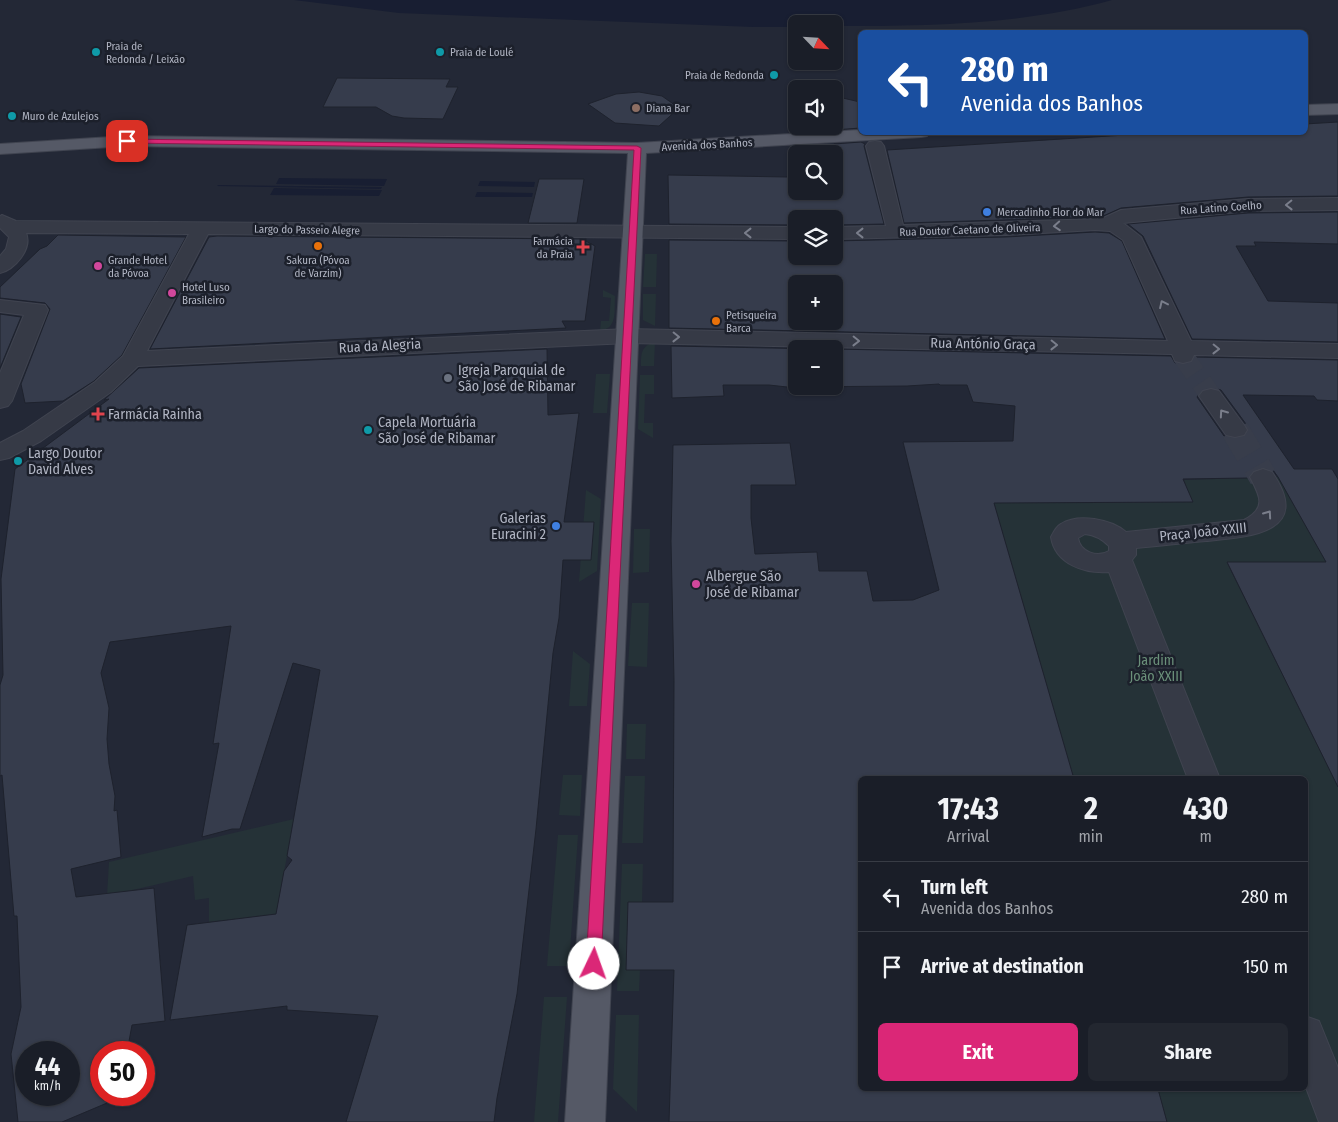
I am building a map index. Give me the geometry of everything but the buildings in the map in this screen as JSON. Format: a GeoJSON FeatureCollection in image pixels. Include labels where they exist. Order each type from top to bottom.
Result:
{"type":"FeatureCollection","features":[{"type":"Feature","properties":{"kind":"main road"},"geometry":{"type":"LineString","coordinates":[[1308,110],[1338,109]]}},
{"type":"Feature","properties":{"kind":"main road","name":"Avenida dos Banhos"},"geometry":{"type":"LineString","coordinates":[[0,135],[102,141],[637,148],[868,135]]}},
{"type":"Feature","properties":{"kind":"main road","name":"Avenida dos Banhos"},"geometry":{"type":"LineString","coordinates":[[0,149],[102,141]]}},
{"type":"Feature","properties":{"kind":"main road"},"geometry":{"type":"LineString","coordinates":[[585,1122],[637,148]]}},
{"type":"Feature","properties":{"kind":"street"},"geometry":{"type":"LineString","coordinates":[[874,146],[894,224]]}},
{"type":"Feature","properties":{"kind":"street","name":"Rua Latino Coelho"},"geometry":{"type":"LineString","coordinates":[[1106,224],[1121,216],[1229,207],[1338,204]]}},
{"type":"Feature","properties":{"kind":"street","name":"Largo do Passeio Alegre"},"geometry":{"type":"LineString","coordinates":[[0,268],[16,249],[19,240],[18,234],[8,224],[632,233]]}},
{"type":"Feature","properties":{"kind":"street"},"geometry":{"type":"LineString","coordinates":[[1106,224],[1123,230],[1131,237],[1184,352]]}},
{"type":"Feature","properties":{"kind":"street","name":"Rua Doutor Caetano de Oliveira"},"geometry":{"type":"LineString","coordinates":[[843,233],[996,230],[1106,224]]}},
{"type":"Feature","properties":{"kind":"street"},"geometry":{"type":"LineString","coordinates":[[0,452],[32,436],[103,387],[132,359],[202,228]]}},
{"type":"Feature","properties":{"kind":"street"},"geometry":{"type":"LineString","coordinates":[[632,233],[788,233]]}},
{"type":"Feature","properties":{"kind":"street"},"geometry":{"type":"LineString","coordinates":[[0,306],[37,310],[0,401]]}},
{"type":"Feature","properties":{"kind":"street","name":"Rua António Graça"},"geometry":{"type":"LineString","coordinates":[[628,336],[1184,352],[1338,351]]}},
{"type":"Feature","properties":{"kind":"street","name":"Rua da Alegria"},"geometry":{"type":"LineString","coordinates":[[132,359],[628,336]]}},
{"type":"Feature","properties":{"kind":"street"},"geometry":{"type":"LineString","coordinates":[[1211,396],[1235,430]]}},
{"type":"Feature","properties":{"kind":"street","name":"Praça João XXIII"},"geometry":{"type":"LineString","coordinates":[[1203,776],[1119,550],[1250,528],[1263,522],[1270,514],[1274,504],[1273,493],[1263,477]]}},
{"type":"Feature","properties":{"kind":"street"},"geometry":{"type":"LineString","coordinates":[[1308,1042],[1338,1118]]}},
{"type":"Feature","properties":{"kind":"green space"},"geometry":{"type":"Polygon","coordinates":[[[645,254],[657,254],[656,287],[643,287],[645,254]]]}},
{"type":"Feature","properties":{"kind":"green space"},"geometry":{"type":"Polygon","coordinates":[[[603,290],[615,296],[615,313],[610,326],[600,331],[601,321],[609,321],[611,298],[603,297],[603,290]]]}},
{"type":"Feature","properties":{"kind":"green space"},"geometry":{"type":"Polygon","coordinates":[[[643,294],[656,294],[655,326],[643,320],[643,294]]]}},
{"type":"Feature","properties":{"kind":"green space"},"geometry":{"type":"Polygon","coordinates":[[[655,342],[654,366],[641,366],[644,348],[655,342]]]}},
{"type":"Feature","properties":{"kind":"green space"},"geometry":{"type":"Polygon","coordinates":[[[596,374],[610,374],[607,413],[593,413],[596,374]]]}},
{"type":"Feature","properties":{"kind":"green space"},"geometry":{"type":"Polygon","coordinates":[[[640,375],[654,375],[654,394],[645,394],[644,423],[653,423],[653,438],[638,429],[640,375]]]}},
{"type":"Feature","properties":{"kind":"green space","name":"Jardim João XXIII"},"geometry":{"type":"Polygon","coordinates":[[[1279,477],[1326,562],[1227,563],[1338,787],[1338,1122],[1167,1122],[1159,1091],[1308,1091],[1308,776],[1073,776],[994,503],[1192,502],[1184,480],[1279,477]]]}},
{"type":"Feature","properties":{"kind":"green space"},"geometry":{"type":"Polygon","coordinates":[[[586,490],[601,499],[597,571],[579,582],[586,490]]]}},
{"type":"Feature","properties":{"kind":"green space"},"geometry":{"type":"Polygon","coordinates":[[[634,529],[650,529],[649,572],[633,573],[634,529]]]}},
{"type":"Feature","properties":{"kind":"green space"},"geometry":{"type":"Polygon","coordinates":[[[632,603],[649,603],[647,667],[628,666],[632,603]]]}},
{"type":"Feature","properties":{"kind":"green space"},"geometry":{"type":"Polygon","coordinates":[[[573,651],[590,664],[587,706],[569,706],[573,651]]]}},
{"type":"Feature","properties":{"kind":"green space"},"geometry":{"type":"Polygon","coordinates":[[[627,724],[646,724],[645,759],[626,759],[627,724]]]}},
{"type":"Feature","properties":{"kind":"green space"},"geometry":{"type":"Polygon","coordinates":[[[563,775],[582,775],[580,816],[559,815],[563,775]]]}},
{"type":"Feature","properties":{"kind":"green space"},"geometry":{"type":"Polygon","coordinates":[[[625,776],[645,776],[643,843],[622,843],[625,776]]]}},
{"type":"Feature","properties":{"kind":"green space"},"geometry":{"type":"Polygon","coordinates":[[[294,819],[276,914],[209,922],[209,898],[195,900],[193,876],[107,896],[109,862],[294,819]]]}},
{"type":"Feature","properties":{"kind":"green space"},"geometry":{"type":"Polygon","coordinates":[[[558,835],[578,835],[569,966],[547,966],[558,835]]]}},
{"type":"Feature","properties":{"kind":"green space"},"geometry":{"type":"Polygon","coordinates":[[[622,864],[643,864],[642,902],[628,902],[626,970],[640,970],[639,991],[617,991],[622,864]]]}},
{"type":"Feature","properties":{"kind":"green space"},"geometry":{"type":"Polygon","coordinates":[[[544,997],[567,997],[558,1122],[534,1122],[544,997]]]}},
{"type":"Feature","properties":{"kind":"green space"},"geometry":{"type":"Polygon","coordinates":[[[616,1015],[639,1015],[637,1112],[613,1089],[616,1015]]]}},
{"type":"Feature","properties":{"kind":"water"},"geometry":{"type":"Polygon","coordinates":[[[294,0],[1112,0],[1044,15],[1009,19],[869,26],[843,26],[843,15],[788,15],[788,27],[753,27],[399,13],[294,0]]]}},
{"type":"Feature","properties":{"kind":"water"},"geometry":{"type":"Polygon","coordinates":[[[279,178],[387,179],[384,186],[276,184],[279,178]]]}},
{"type":"Feature","properties":{"kind":"water"},"geometry":{"type":"Polygon","coordinates":[[[480,181],[535,182],[534,187],[478,186],[480,181]]]}},
{"type":"Feature","properties":{"kind":"water"},"geometry":{"type":"Polygon","coordinates":[[[218,185],[382,187],[381,189],[218,185]]]}},
{"type":"Feature","properties":{"kind":"water"},"geometry":{"type":"Polygon","coordinates":[[[274,188],[382,190],[379,196],[270,195],[274,188]]]}},
{"type":"Feature","properties":{"kind":"water"},"geometry":{"type":"Polygon","coordinates":[[[477,192],[533,193],[532,197],[475,197],[477,192]]]}},
{"type":"Feature","properties":{"kind":"tunnel"},"geometry":{"type":"LineString","coordinates":[[1183,356],[1211,396]]}},
{"type":"Feature","properties":{"kind":"tunnel"},"geometry":{"type":"LineString","coordinates":[[1235,430],[1263,477]]}},
{"type":"Feature","properties":{"kind":"place","name":"Praia de Redonda / Leixão"},"geometry":{"type":"Point","coordinates":[96,52]}},
{"type":"Feature","properties":{"kind":"place","name":"Praia de Loulé"},"geometry":{"type":"Point","coordinates":[440,52]}},
{"type":"Feature","properties":{"kind":"place","name":"Praia de Redonda"},"geometry":{"type":"Point","coordinates":[774,75]}},
{"type":"Feature","properties":{"kind":"place","name":"Diana Bar"},"geometry":{"type":"Point","coordinates":[636,108]}},
{"type":"Feature","properties":{"kind":"place","name":"Muro de Azulejos"},"geometry":{"type":"Point","coordinates":[12,116]}},
{"type":"Feature","properties":{"kind":"place","name":"Mercadinho Flor do Mar"},"geometry":{"type":"Point","coordinates":[987,212]}},
{"type":"Feature","properties":{"kind":"place","name":"Sakura (Póvoa de Varzim)"},"geometry":{"type":"Point","coordinates":[318,246]}},
{"type":"Feature","properties":{"kind":"place","name":"Farmácia da Praia"},"geometry":{"type":"Point","coordinates":[583,247]}},
{"type":"Feature","properties":{"kind":"place","name":"Grande Hotel da Póvoa"},"geometry":{"type":"Point","coordinates":[98,266]}},
{"type":"Feature","properties":{"kind":"place","name":"Hotel Luso Brasileiro"},"geometry":{"type":"Point","coordinates":[172,293]}},
{"type":"Feature","properties":{"kind":"place","name":"Petisqueira Barca"},"geometry":{"type":"Point","coordinates":[716,321]}},
{"type":"Feature","properties":{"kind":"place","name":"Igreja Paroquial de São José de Ribamar"},"geometry":{"type":"Point","coordinates":[448,378]}},
{"type":"Feature","properties":{"kind":"place","name":"Farmácia Rainha"},"geometry":{"type":"Point","coordinates":[98,414]}},
{"type":"Feature","properties":{"kind":"place","name":"Capela Mortuária São José de Ribamar"},"geometry":{"type":"Point","coordinates":[368,430]}},
{"type":"Feature","properties":{"kind":"place","name":"Largo Doutor David Alves"},"geometry":{"type":"Point","coordinates":[18,461]}},
{"type":"Feature","properties":{"kind":"place","name":"Galerias Euracini 2"},"geometry":{"type":"Point","coordinates":[556,526]}},
{"type":"Feature","properties":{"kind":"place","name":"Albergue São José de Ribamar"},"geometry":{"type":"Point","coordinates":[696,584]}},
{"type":"Feature","properties":{"kind":"route"},"geometry":{"type":"LineString","coordinates":[[127,141],[637,148],[594,964]]}}]}
